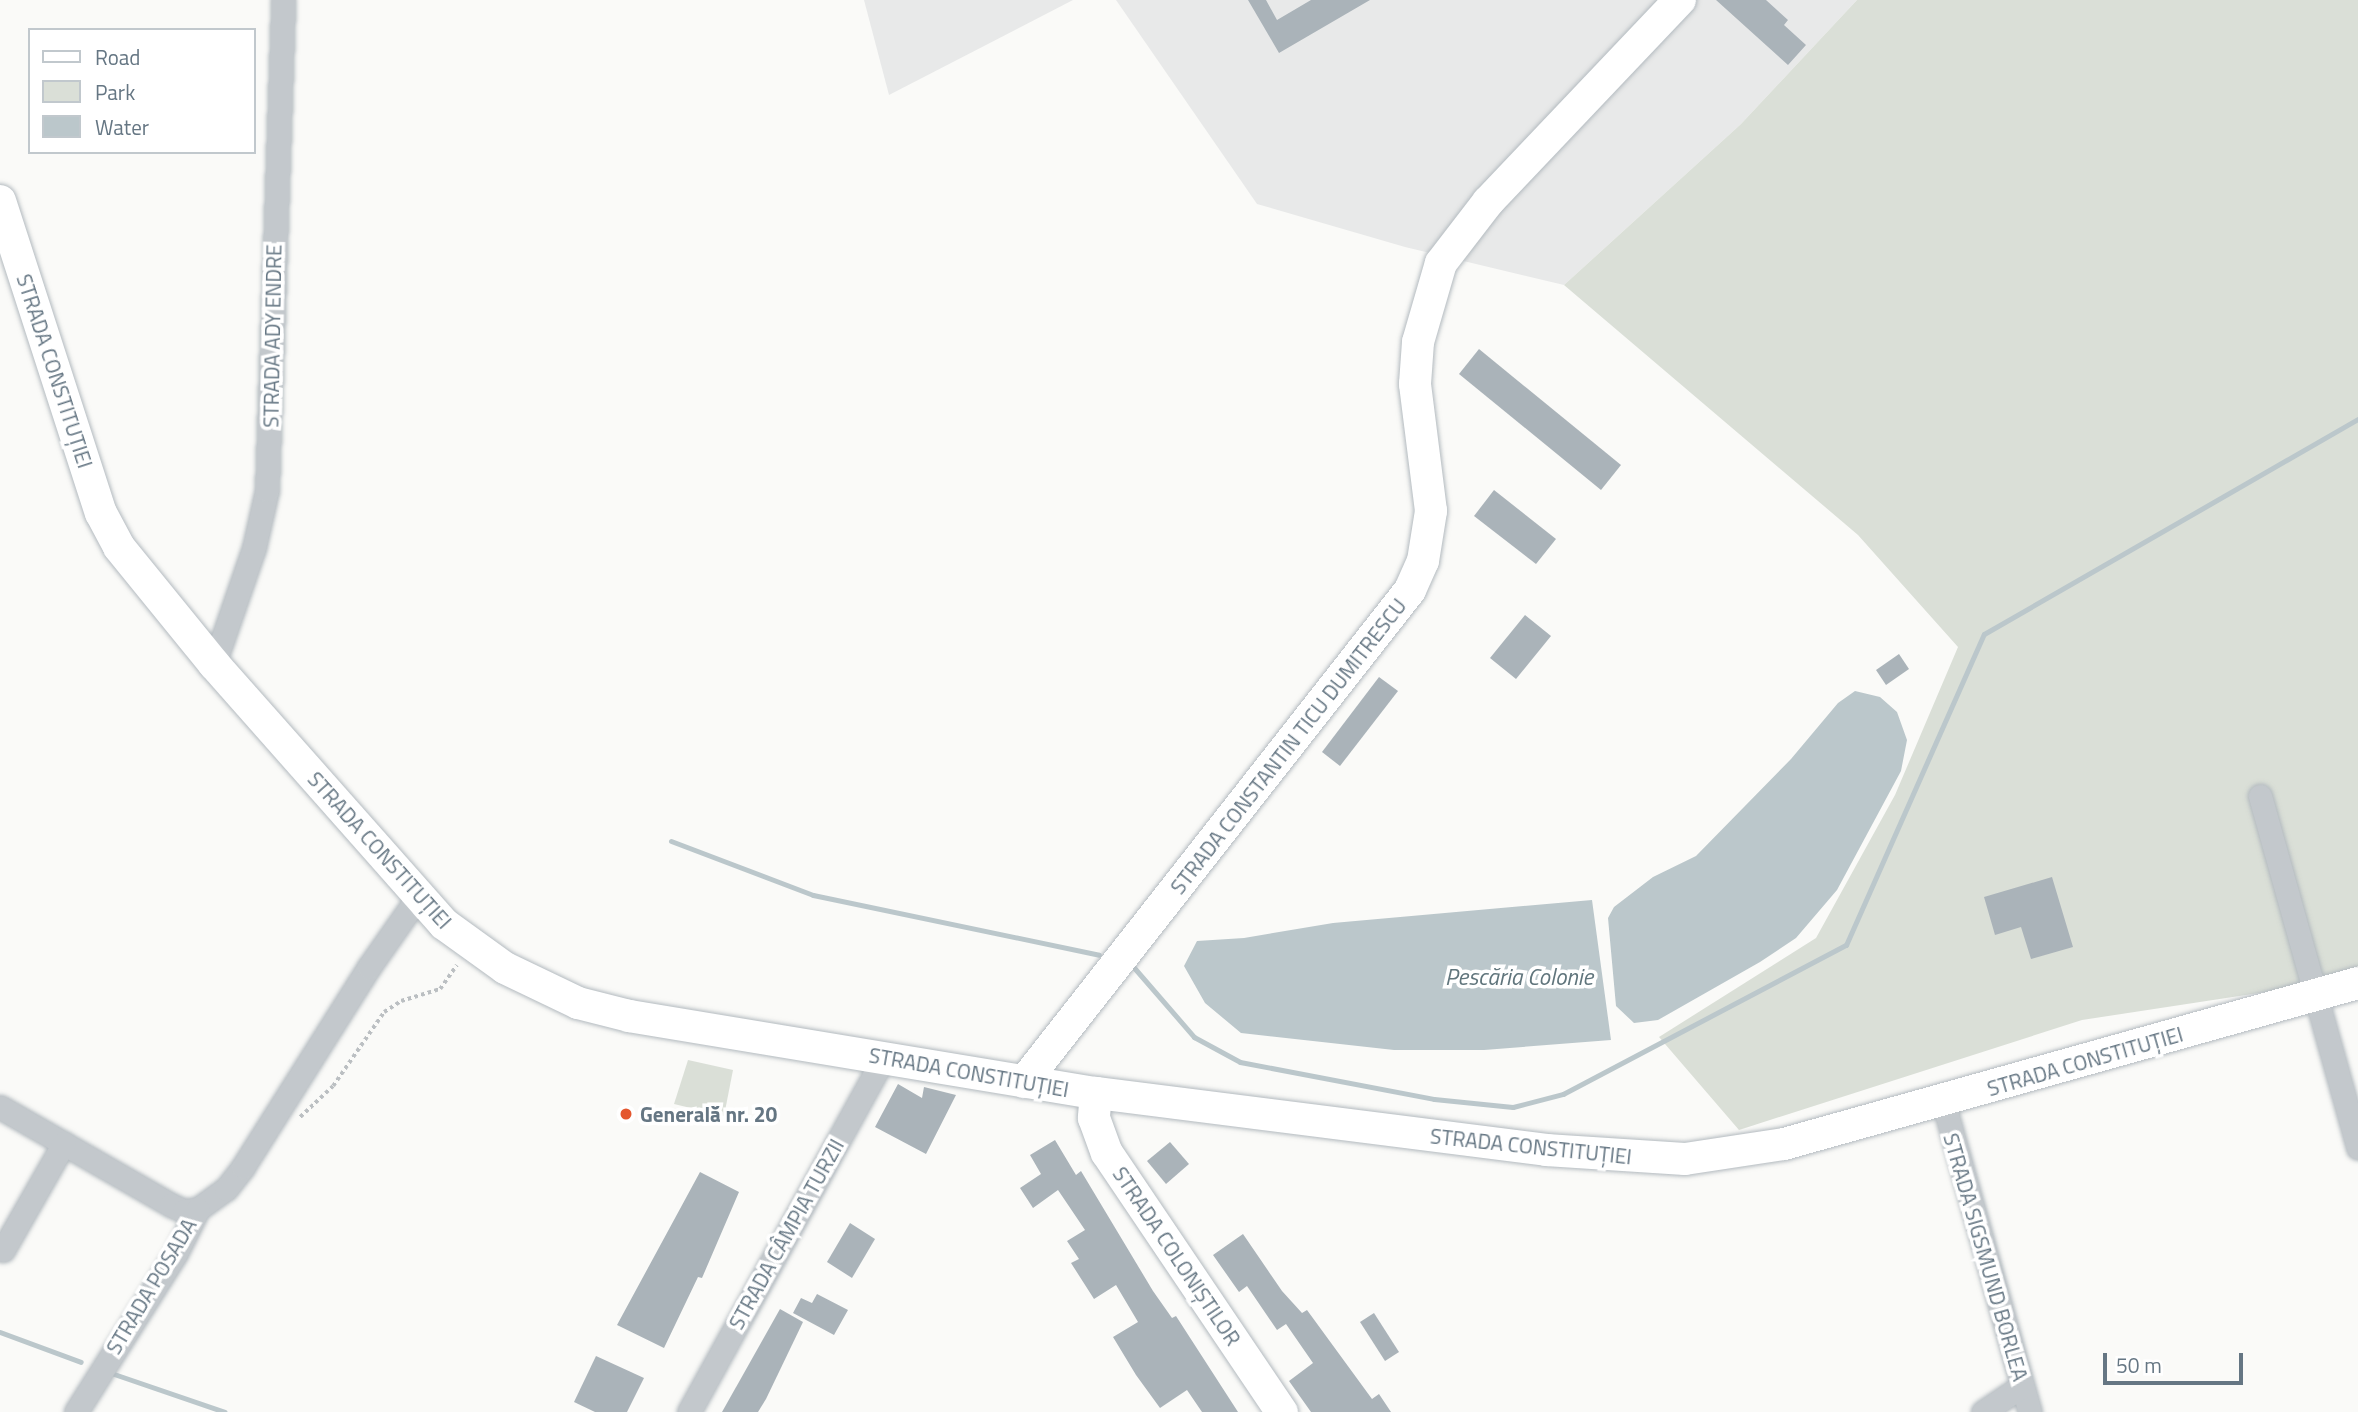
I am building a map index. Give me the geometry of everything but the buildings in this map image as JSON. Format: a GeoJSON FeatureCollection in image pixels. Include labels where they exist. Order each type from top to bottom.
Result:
{"type":"FeatureCollection","features":[{"type":"Feature","properties":{"kind":"street","name":"STRADA ADY ENDRE"},"geometry":{"type":"LineString","coordinates":[[214,664],[254,548],[267,490],[283,0]]}},
{"type":"Feature","properties":{"kind":"street","name":"STRADA CONSTANTIN TICU DUMITRESCU"},"geometry":{"type":"LineString","coordinates":[[1024,1082],[1410,590],[1423,561],[1431,511],[1415,384],[1418,342],[1441,263],[1488,202],[1680,0]]}},
{"type":"Feature","properties":{"kind":"street","name":"STRADA CONSTITUȚIEI"},"geometry":{"type":"LineString","coordinates":[[0,201],[101,513],[140,576],[418,897],[470,946],[540,988],[578,1003],[629,1016],[1096,1093],[1546,1150],[1685,1159],[1742,1153],[1943,1101],[2358,984]]}},
{"type":"Feature","properties":{"kind":"street"},"geometry":{"type":"LineString","coordinates":[[2260,796],[2358,1148]]}},
{"type":"Feature","properties":{"kind":"street"},"geometry":{"type":"LineString","coordinates":[[198,1209],[226,1189],[418,897]]}},
{"type":"Feature","properties":{"kind":"street","name":"STRADA CÂMPIA TURZII"},"geometry":{"type":"LineString","coordinates":[[689,1412],[884,1057]]}},
{"type":"Feature","properties":{"kind":"street","name":"STRADA COLONIȘTILOR"},"geometry":{"type":"LineString","coordinates":[[1096,1093],[1094,1118],[1107,1153],[1282,1412]]}},
{"type":"Feature","properties":{"kind":"street","name":"STRADA SIGSMUND BORLEA"},"geometry":{"type":"LineString","coordinates":[[1943,1101],[2029,1412]]}},
{"type":"Feature","properties":{"kind":"street","name":"STRADA POSADA"},"geometry":{"type":"LineString","coordinates":[[0,1107],[171,1205],[184,1211],[198,1209]]}},
{"type":"Feature","properties":{"kind":"street"},"geometry":{"type":"LineString","coordinates":[[3,1250],[64,1143]]}},
{"type":"Feature","properties":{"kind":"street","name":"STRADA POSADA"},"geometry":{"type":"LineString","coordinates":[[76,1412],[176,1253],[198,1209]]}},
{"type":"Feature","properties":{"kind":"street"},"geometry":{"type":"LineString","coordinates":[[1983,1412],[2022,1386]]}},
{"type":"Feature","properties":{"kind":"path"},"geometry":{"type":"LineString","coordinates":[[263,1132],[303,1115],[333,1086],[384,1012],[401,1001],[440,989],[470,946]]}},
{"type":"Feature","properties":{"kind":"shaded area"},"geometry":{"type":"Polygon","coordinates":[[[864,0],[1073,0],[889,95],[864,0]]]}},
{"type":"Feature","properties":{"kind":"shaded area"},"geometry":{"type":"Polygon","coordinates":[[[1116,0],[1857,0],[1741,124],[1564,285],[1405,247],[1257,204],[1116,0]]]}},
{"type":"Feature","properties":{"kind":"green space"},"geometry":{"type":"Polygon","coordinates":[[[1857,0],[2358,0],[2358,969],[2272,991],[2082,1020],[1739,1130],[1659,1037],[1816,938],[1895,795],[1958,647],[1858,535],[1564,285],[1741,124],[1857,0]]]}},
{"type":"Feature","properties":{"kind":"green space"},"geometry":{"type":"Polygon","coordinates":[[[688,1060],[733,1070],[724,1116],[674,1104],[688,1060]]]}},
{"type":"Feature","properties":{"kind":"water"},"geometry":{"type":"Polygon","coordinates":[[[1855,691],[1880,697],[1897,712],[1907,740],[1901,771],[1837,890],[1796,938],[1760,962],[1658,1020],[1634,1023],[1616,1006],[1608,918],[1614,907],[1653,877],[1696,856],[1791,759],[1838,703],[1855,691]]]}},
{"type":"Feature","properties":{"kind":"water","name":"Pescăria Colonie"},"geometry":{"type":"Polygon","coordinates":[[[1592,900],[1611,1040],[1484,1050],[1394,1050],[1241,1033],[1205,1003],[1184,966],[1197,941],[1244,938],[1333,923],[1592,900]]]}},
{"type":"Feature","properties":{"kind":"waterway"},"geometry":{"type":"LineString","coordinates":[[1130,963],[1194,1037],[1240,1062],[1434,1099],[1513,1107],[1563,1094],[1846,945],[1984,634],[2358,419]]}},
{"type":"Feature","properties":{"kind":"waterway"},"geometry":{"type":"LineString","coordinates":[[671,841],[813,895],[1099,955]]}},
{"type":"Feature","properties":{"kind":"waterway"},"geometry":{"type":"LineString","coordinates":[[0,1332],[81,1362]]}},
{"type":"Feature","properties":{"kind":"waterway"},"geometry":{"type":"LineString","coordinates":[[111,1373],[225,1412]]}},
{"type":"Feature","properties":{"kind":"place","name":"Generală nr. 20"},"geometry":{"type":"Point","coordinates":[626,1114]}}]}
